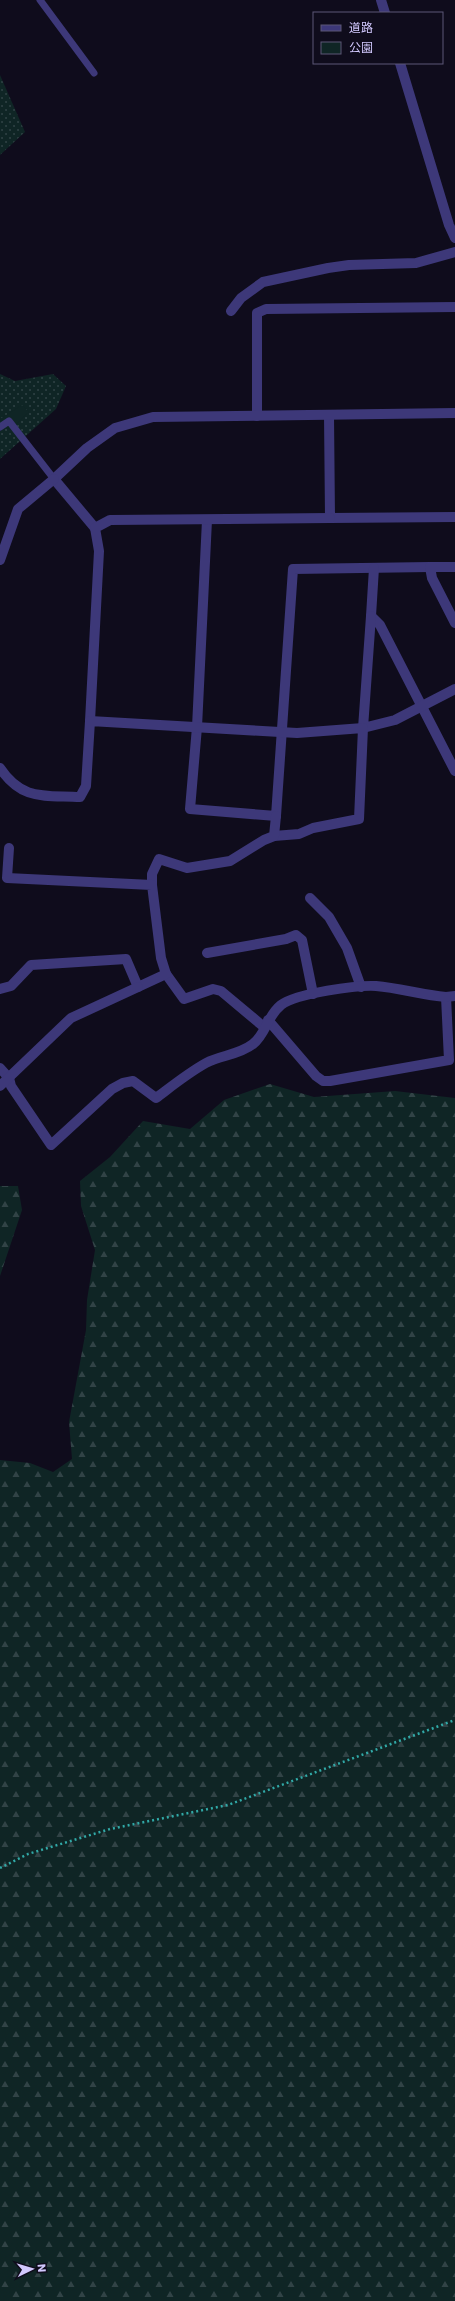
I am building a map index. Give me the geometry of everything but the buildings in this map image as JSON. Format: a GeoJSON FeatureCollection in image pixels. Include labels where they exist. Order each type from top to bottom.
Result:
{"type":"FeatureCollection","features":[{"type":"Feature","properties":{"kind":"street"},"geometry":{"type":"LineString","coordinates":[[381,0],[385,12]]}},
{"type":"Feature","properties":{"kind":"street"},"geometry":{"type":"LineString","coordinates":[[400,64],[449,225],[455,238]]}},
{"type":"Feature","properties":{"kind":"street"},"geometry":{"type":"LineString","coordinates":[[231,311],[242,298],[263,282],[349,265],[416,263],[455,252]]}},
{"type":"Feature","properties":{"kind":"street"},"geometry":{"type":"LineString","coordinates":[[257,416],[257,313],[266,309],[455,307]]}},
{"type":"Feature","properties":{"kind":"street"},"geometry":{"type":"LineString","coordinates":[[0,560],[18,509],[88,448],[115,428],[153,417],[455,413]]}},
{"type":"Feature","properties":{"kind":"street"},"geometry":{"type":"LineString","coordinates":[[329,415],[330,518]]}},
{"type":"Feature","properties":{"kind":"street"},"geometry":{"type":"LineString","coordinates":[[0,768],[8,780],[21,791],[43,795],[80,797],[86,786],[99,551],[95,528],[54,479]]}},
{"type":"Feature","properties":{"kind":"street"},"geometry":{"type":"LineString","coordinates":[[95,528],[110,520],[455,516]]}},
{"type":"Feature","properties":{"kind":"street"},"geometry":{"type":"LineString","coordinates":[[207,520],[197,727],[190,809],[276,816]]}},
{"type":"Feature","properties":{"kind":"street"},"geometry":{"type":"LineString","coordinates":[[430,567],[432,578],[455,623]]}},
{"type":"Feature","properties":{"kind":"street"},"geometry":{"type":"LineString","coordinates":[[274,836],[293,569],[455,567]]}},
{"type":"Feature","properties":{"kind":"street"},"geometry":{"type":"LineString","coordinates":[[0,1068],[9,1078],[11,1086],[52,1145],[112,1089],[122,1083],[133,1081],[156,1098],[207,1062],[236,1054],[253,1044],[261,1036],[266,1023],[282,1004],[313,994],[376,986],[413,993],[450,996],[449,1060],[330,1081],[323,1080],[316,1076],[266,1023],[221,991],[213,989],[184,998],[166,974],[161,958],[152,886],[152,874],[159,859],[187,868],[230,861],[264,840],[274,836],[299,834],[313,828],[359,819],[363,728],[374,568]]}},
{"type":"Feature","properties":{"kind":"street"},"geometry":{"type":"LineString","coordinates":[[371,616],[380,626],[455,771]]}},
{"type":"Feature","properties":{"kind":"street"},"geometry":{"type":"LineString","coordinates":[[90,721],[297,733],[363,728],[395,720],[455,689]]}},
{"type":"Feature","properties":{"kind":"street"},"geometry":{"type":"LineString","coordinates":[[9,848],[7,878],[152,886]]}},
{"type":"Feature","properties":{"kind":"street"},"geometry":{"type":"LineString","coordinates":[[310,898],[329,917],[347,948],[361,987]]}},
{"type":"Feature","properties":{"kind":"street"},"geometry":{"type":"LineString","coordinates":[[207,953],[286,939],[296,935],[302,940],[313,994]]}},
{"type":"Feature","properties":{"kind":"street"},"geometry":{"type":"LineString","coordinates":[[0,989],[11,986],[31,965],[126,959],[138,987]]}},
{"type":"Feature","properties":{"kind":"street"},"geometry":{"type":"LineString","coordinates":[[0,1086],[56,1030],[71,1018],[166,974]]}},
{"type":"Feature","properties":{"kind":"lane"},"geometry":{"type":"LineString","coordinates":[[40,0],[94,73]]}},
{"type":"Feature","properties":{"kind":"lane"},"geometry":{"type":"LineString","coordinates":[[0,427],[9,421],[54,479]]}},
{"type":"Feature","properties":{"kind":"path"},"geometry":{"type":"LineString","coordinates":[[0,1868],[28,1854],[110,1828],[228,1805],[455,1720]]}},
{"type":"Feature","properties":{"kind":"green space"},"geometry":{"type":"Polygon","coordinates":[[[0,75],[25,132],[0,155],[0,75]]]}},
{"type":"Feature","properties":{"kind":"green space"},"geometry":{"type":"Polygon","coordinates":[[[0,374],[15,381],[53,374],[66,386],[56,409],[0,459],[0,374]]]}},
{"type":"Feature","properties":{"kind":"green space"},"geometry":{"type":"Polygon","coordinates":[[[22,405],[29,412],[10,430],[0,419],[22,405]]]}},
{"type":"Feature","properties":{"kind":"green space"},"geometry":{"type":"Polygon","coordinates":[[[270,1084],[314,1097],[395,1091],[455,1098],[455,2301],[0,2301],[0,1460],[30,1463],[53,1472],[72,1459],[69,1422],[86,1330],[87,1300],[95,1250],[81,1206],[80,1181],[110,1157],[143,1121],[190,1129],[224,1100],[270,1084]]]}},
{"type":"Feature","properties":{"kind":"green space"},"geometry":{"type":"Polygon","coordinates":[[[0,1186],[18,1186],[22,1210],[0,1276],[0,1186]]]}}]}
